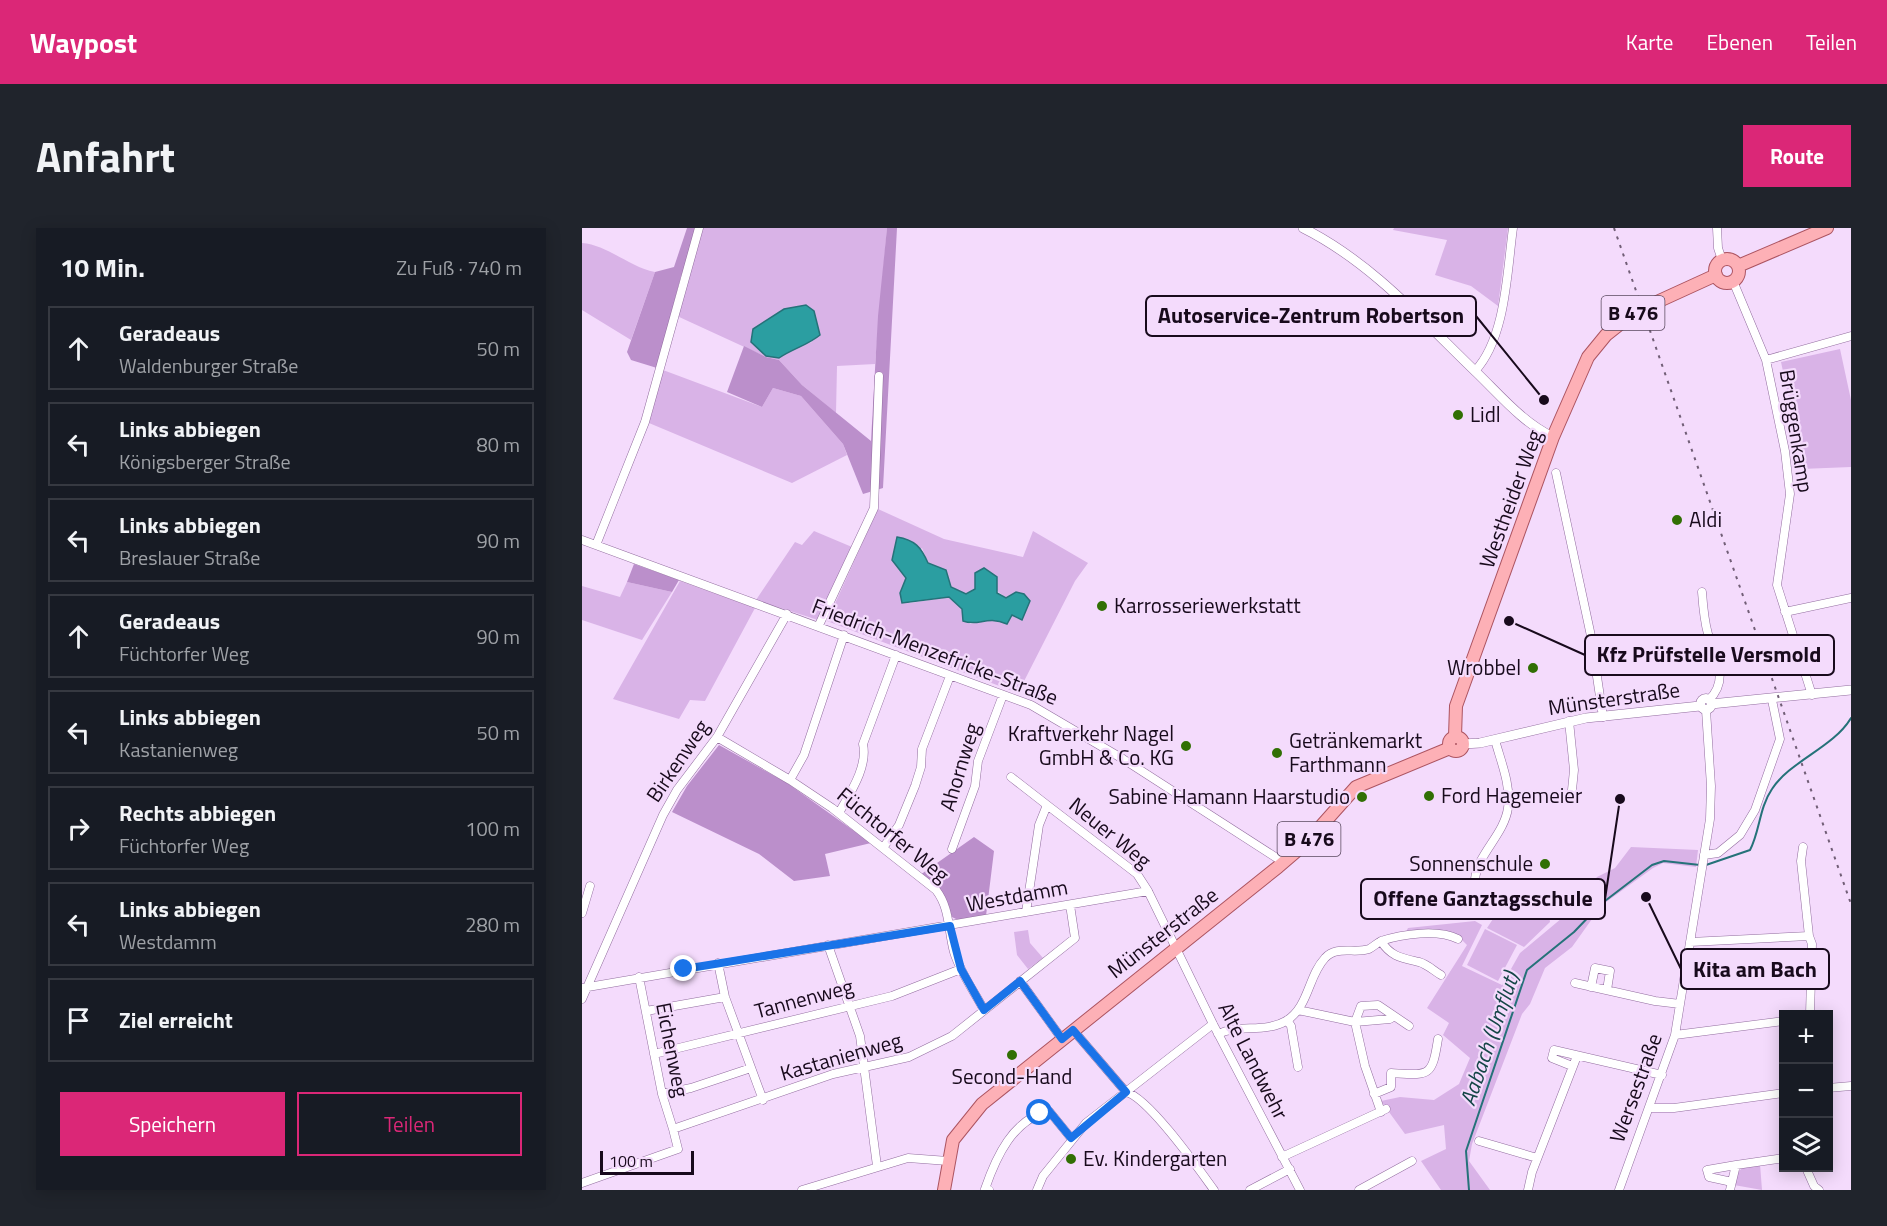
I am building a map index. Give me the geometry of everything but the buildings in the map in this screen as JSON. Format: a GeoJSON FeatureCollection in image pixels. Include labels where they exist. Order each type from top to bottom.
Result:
{"type":"FeatureCollection","features":[{"type":"Feature","properties":{"kind":"main road"},"geometry":{"type":"LineString","coordinates":[[1738,266],[1827,228]]}},
{"type":"Feature","properties":{"kind":"main road"},"geometry":{"type":"LineString","coordinates":[[1722,260],[1732,260],[1738,266],[1739,273],[1733,281],[1721,281],[1716,275],[1717,264],[1722,260]]}},
{"type":"Feature","properties":{"kind":"main road","name":"Westheider Weg"},"geometry":{"type":"LineString","coordinates":[[1456,743],[1456,706],[1553,437],[1585,362],[1606,334],[1640,309],[1716,275]]}},
{"type":"Feature","properties":{"kind":"main road","name":"Münsterstraße"},"geometry":{"type":"LineString","coordinates":[[944,1190],[953,1140],[974,1111],[1306,843],[1356,787],[1456,743]]}},
{"type":"Feature","properties":{"kind":"street"},"geometry":{"type":"LineString","coordinates":[[596,545],[645,422],[699,228]]}},
{"type":"Feature","properties":{"kind":"street"},"geometry":{"type":"LineString","coordinates":[[1303,228],[1333,245],[1371,272],[1535,427],[1553,437]]}},
{"type":"Feature","properties":{"kind":"street"},"geometry":{"type":"LineString","coordinates":[[1475,371],[1484,358],[1501,317],[1513,228]]}},
{"type":"Feature","properties":{"kind":"street"},"geometry":{"type":"LineString","coordinates":[[1717,228],[1718,248],[1722,260]]}},
{"type":"Feature","properties":{"kind":"street","name":"Brüggenkamp"},"geometry":{"type":"LineString","coordinates":[[1733,281],[1766,360],[1785,451],[1790,494],[1777,576],[1785,612],[1812,695]]}},
{"type":"Feature","properties":{"kind":"street"},"geometry":{"type":"LineString","coordinates":[[1766,360],[1851,336]]}},
{"type":"Feature","properties":{"kind":"street"},"geometry":{"type":"LineString","coordinates":[[819,625],[874,508],[879,376]]}},
{"type":"Feature","properties":{"kind":"street"},"geometry":{"type":"LineString","coordinates":[[1556,473],[1591,636],[1603,717]]}},
{"type":"Feature","properties":{"kind":"street","name":"Friedrich-Menzefricke-Straße"},"geometry":{"type":"LineString","coordinates":[[582,540],[844,634],[1054,717],[1283,862]]}},
{"type":"Feature","properties":{"kind":"street"},"geometry":{"type":"LineString","coordinates":[[1702,591],[1704,616],[1721,670],[1718,689],[1707,705]]}},
{"type":"Feature","properties":{"kind":"street"},"geometry":{"type":"LineString","coordinates":[[1785,612],[1851,598]]}},
{"type":"Feature","properties":{"kind":"street","name":"Birkenweg"},"geometry":{"type":"LineString","coordinates":[[582,999],[584,988],[663,814],[677,790],[717,738],[787,614]]}},
{"type":"Feature","properties":{"kind":"street"},"geometry":{"type":"LineString","coordinates":[[790,780],[804,754],[844,634]]}},
{"type":"Feature","properties":{"kind":"street"},"geometry":{"type":"LineString","coordinates":[[839,813],[854,786],[865,753],[863,744],[896,655]]}},
{"type":"Feature","properties":{"kind":"street"},"geometry":{"type":"LineString","coordinates":[[883,848],[899,825],[915,786],[921,767],[922,750],[950,676]]}},
{"type":"Feature","properties":{"kind":"street"},"geometry":{"type":"LineString","coordinates":[[1718,689],[1723,700],[1730,704]]}},
{"type":"Feature","properties":{"kind":"street","name":"Münsterstraße"},"geometry":{"type":"LineString","coordinates":[[1456,743],[1495,740],[1569,721],[1851,690]]}},
{"type":"Feature","properties":{"kind":"street","name":"Ahornweg"},"geometry":{"type":"LineString","coordinates":[[952,849],[975,786],[978,761],[1003,695]]}},
{"type":"Feature","properties":{"kind":"street"},"geometry":{"type":"LineString","coordinates":[[1704,856],[1718,853],[1740,834],[1755,810],[1780,739],[1772,700]]}},
{"type":"Feature","properties":{"kind":"street","name":"Wersestraße"},"geometry":{"type":"LineString","coordinates":[[1618,1190],[1675,1035],[1704,856],[1711,786],[1707,705]]}},
{"type":"Feature","properties":{"kind":"street"},"geometry":{"type":"LineString","coordinates":[[1569,721],[1574,771],[1572,790]]}},
{"type":"Feature","properties":{"kind":"street","name":"Füchtorfer Weg"},"geometry":{"type":"LineString","coordinates":[[717,738],[790,780],[839,813],[936,890],[945,902],[961,969],[984,1010]]}},
{"type":"Feature","properties":{"kind":"street"},"geometry":{"type":"LineString","coordinates":[[1477,911],[1475,877],[1478,866],[1501,829],[1507,810],[1508,785],[1495,740]]}},
{"type":"Feature","properties":{"kind":"street","name":"Neuer Weg"},"geometry":{"type":"LineString","coordinates":[[1011,777],[1137,874],[1148,891]]}},
{"type":"Feature","properties":{"kind":"street","name":"Neuer Weg"},"geometry":{"type":"LineString","coordinates":[[1026,912],[1039,825],[1047,805]]}},
{"type":"Feature","properties":{"kind":"street"},"geometry":{"type":"LineString","coordinates":[[1803,847],[1801,861],[1809,936],[1812,944],[1810,1010]]}},
{"type":"Feature","properties":{"kind":"street"},"geometry":{"type":"LineString","coordinates":[[582,912],[590,886]]}},
{"type":"Feature","properties":{"kind":"street"},"geometry":{"type":"LineString","coordinates":[[1148,891],[1176,947]]}},
{"type":"Feature","properties":{"kind":"street","name":"Westdamm"},"geometry":{"type":"LineString","coordinates":[[584,988],[718,963],[950,926],[1148,891]]}},
{"type":"Feature","properties":{"kind":"street","name":"Kastanienweg"},"geometry":{"type":"LineString","coordinates":[[673,1129],[763,1100],[833,1074],[909,1057],[930,1049],[984,1010],[1075,938],[1070,905]]}},
{"type":"Feature","properties":{"kind":"street"},"geometry":{"type":"LineString","coordinates":[[1218,1034],[1226,1030],[1264,1028],[1287,1020],[1298,1010],[1324,958],[1332,952],[1369,949],[1392,937],[1446,933],[1458,939]]}},
{"type":"Feature","properties":{"kind":"street"},"geometry":{"type":"LineString","coordinates":[[1690,942],[1809,936]]}},
{"type":"Feature","properties":{"kind":"street"},"geometry":{"type":"LineString","coordinates":[[1381,941],[1387,951],[1403,960],[1421,963],[1441,975]]}},
{"type":"Feature","properties":{"kind":"street"},"geometry":{"type":"LineString","coordinates":[[828,945],[860,1036],[877,1166]]}},
{"type":"Feature","properties":{"kind":"street","name":"Alte Landwehr"},"geometry":{"type":"LineString","coordinates":[[1176,947],[1218,1034],[1300,1190]]}},
{"type":"Feature","properties":{"kind":"street"},"geometry":{"type":"LineString","coordinates":[[718,963],[725,997],[763,1100]]}},
{"type":"Feature","properties":{"kind":"street"},"geometry":{"type":"LineString","coordinates":[[1591,987],[1595,968],[1610,971],[1607,990]]}},
{"type":"Feature","properties":{"kind":"street","name":"Tannenweg"},"geometry":{"type":"LineString","coordinates":[[654,1054],[892,996],[961,969]]}},
{"type":"Feature","properties":{"kind":"street","name":"Eichenweg"},"geometry":{"type":"LineString","coordinates":[[639,977],[662,1094],[673,1129]]}},
{"type":"Feature","properties":{"kind":"street"},"geometry":{"type":"LineString","coordinates":[[1020,981],[1062,1039]]}},
{"type":"Feature","properties":{"kind":"street"},"geometry":{"type":"LineString","coordinates":[[1575,983],[1680,1004]]}},
{"type":"Feature","properties":{"kind":"street"},"geometry":{"type":"LineString","coordinates":[[646,1011],[725,997]]}},
{"type":"Feature","properties":{"kind":"street"},"geometry":{"type":"LineString","coordinates":[[1282,1157],[1383,1111],[1374,1094],[1355,1022],[1361,1006],[1378,1005],[1408,1026]]}},
{"type":"Feature","properties":{"kind":"street"},"geometry":{"type":"LineString","coordinates":[[1298,1010],[1355,1022],[1390,1019],[1394,1016]]}},
{"type":"Feature","properties":{"kind":"street"},"geometry":{"type":"LineString","coordinates":[[1287,1020],[1291,1026],[1298,1067]]}},
{"type":"Feature","properties":{"kind":"street"},"geometry":{"type":"LineString","coordinates":[[1675,1035],[1779,1022]]}},
{"type":"Feature","properties":{"kind":"street"},"geometry":{"type":"LineString","coordinates":[[1037,1190],[1043,1176],[1071,1138],[1213,1024]]}},
{"type":"Feature","properties":{"kind":"street"},"geometry":{"type":"LineString","coordinates":[[1073,1030],[1126,1092],[1136,1095],[1151,1112],[1214,1190]]}},
{"type":"Feature","properties":{"kind":"street"},"geometry":{"type":"LineString","coordinates":[[1374,1094],[1391,1087],[1391,1073],[1418,1074],[1430,1070],[1434,1065],[1438,1039]]}},
{"type":"Feature","properties":{"kind":"street"},"geometry":{"type":"LineString","coordinates":[[1572,1066],[1552,1058],[1554,1050],[1662,1075]]}},
{"type":"Feature","properties":{"kind":"street"},"geometry":{"type":"LineString","coordinates":[[1528,1190],[1537,1158],[1577,1056]]}},
{"type":"Feature","properties":{"kind":"street"},"geometry":{"type":"LineString","coordinates":[[662,1094],[691,1088],[750,1068]]}},
{"type":"Feature","properties":{"kind":"street"},"geometry":{"type":"LineString","coordinates":[[1833,1088],[1851,1086]]}},
{"type":"Feature","properties":{"kind":"street"},"geometry":{"type":"LineString","coordinates":[[1649,1108],[1674,1108],[1779,1094]]}},
{"type":"Feature","properties":{"kind":"street"},"geometry":{"type":"LineString","coordinates":[[987,1189],[997,1156],[1017,1129],[1040,1113],[1049,1111],[1071,1138]]}},
{"type":"Feature","properties":{"kind":"street"},"geometry":{"type":"LineString","coordinates":[[582,1183],[678,1149],[673,1129]]}},
{"type":"Feature","properties":{"kind":"street"},"geometry":{"type":"LineString","coordinates":[[1479,1141],[1537,1158]]}},
{"type":"Feature","properties":{"kind":"street"},"geometry":{"type":"LineString","coordinates":[[802,1190],[908,1158],[948,1161]]}},
{"type":"Feature","properties":{"kind":"street"},"geometry":{"type":"LineString","coordinates":[[1736,1165],[1731,1186],[1710,1177],[1707,1170],[1736,1165],[1779,1159]]}},
{"type":"Feature","properties":{"kind":"street"},"geometry":{"type":"LineString","coordinates":[[1359,1190],[1412,1161]]}},
{"type":"Feature","properties":{"kind":"street"},"geometry":{"type":"LineString","coordinates":[[1250,1190],[1290,1169]]}},
{"type":"Feature","properties":{"kind":"street"},"geometry":{"type":"LineString","coordinates":[[1808,1172],[1814,1186],[1819,1190]]}},
{"type":"Feature","properties":{"kind":"shaded area"},"geometry":{"type":"Polygon","coordinates":[[[687,228],[702,228],[681,276],[657,368],[631,360],[627,352],[655,272],[674,267],[687,228]]]}},
{"type":"Feature","properties":{"kind":"shaded area"},"geometry":{"type":"Polygon","coordinates":[[[702,228],[887,228],[875,364],[837,366],[836,413],[802,385],[779,360],[766,357],[677,316],[702,228]],[[784,309],[753,329],[796,347],[812,342],[784,309]]]}},
{"type":"Feature","properties":{"kind":"shaded area"},"geometry":{"type":"Polygon","coordinates":[[[887,228],[897,228],[883,488],[863,494],[843,444],[801,396],[773,388],[762,407],[727,392],[744,346],[766,357],[779,360],[802,385],[871,441],[878,316],[887,228]]]}},
{"type":"Feature","properties":{"kind":"shaded area"},"geometry":{"type":"Polygon","coordinates":[[[1394,228],[1508,228],[1498,306],[1471,286],[1435,275],[1447,240],[1393,230],[1394,228]]]}},
{"type":"Feature","properties":{"kind":"shaded area"},"geometry":{"type":"Polygon","coordinates":[[[582,243],[601,248],[636,266],[655,272],[631,340],[582,310],[582,243]]]}},
{"type":"Feature","properties":{"kind":"shaded area"},"geometry":{"type":"Polygon","coordinates":[[[806,305],[814,311],[820,335],[779,358],[766,356],[751,342],[753,329],[784,309],[806,305]]]}},
{"type":"Feature","properties":{"kind":"shaded area"},"geometry":{"type":"Polygon","coordinates":[[[1840,349],[1851,400],[1851,467],[1801,469],[1801,457],[1781,362],[1840,349]]]}},
{"type":"Feature","properties":{"kind":"shaded area"},"geometry":{"type":"Polygon","coordinates":[[[663,370],[762,407],[773,388],[801,396],[843,444],[847,455],[792,483],[649,423],[663,370]]]}},
{"type":"Feature","properties":{"kind":"shaded area"},"geometry":{"type":"Polygon","coordinates":[[[878,509],[944,539],[1023,557],[1033,531],[1088,563],[1075,581],[1018,693],[827,621],[878,509]],[[922,548],[900,569],[906,578],[900,593],[910,603],[949,597],[963,609],[970,624],[994,618],[1006,598],[975,573],[975,588],[966,594],[951,587],[945,570],[928,563],[922,548]]]}},
{"type":"Feature","properties":{"kind":"shaded area"},"geometry":{"type":"Polygon","coordinates":[[[814,531],[852,547],[818,620],[756,600],[795,542],[802,545],[814,531]]]}},
{"type":"Feature","properties":{"kind":"shaded area"},"geometry":{"type":"Polygon","coordinates":[[[897,537],[917,545],[928,563],[946,570],[951,587],[966,594],[975,589],[975,573],[984,568],[997,577],[997,593],[1006,598],[1016,592],[1024,594],[1030,601],[1022,620],[1012,615],[1007,624],[994,621],[974,623],[963,621],[962,609],[949,597],[902,603],[900,593],[906,578],[892,560],[897,537]]]}},
{"type":"Feature","properties":{"kind":"shaded area"},"geometry":{"type":"Polygon","coordinates":[[[634,564],[679,580],[672,592],[627,582],[634,564]]]}},
{"type":"Feature","properties":{"kind":"shaded area"},"geometry":{"type":"Polygon","coordinates":[[[680,581],[755,608],[705,701],[690,700],[679,719],[613,699],[680,581]]]}},
{"type":"Feature","properties":{"kind":"shaded area"},"geometry":{"type":"Polygon","coordinates":[[[627,582],[672,592],[642,640],[582,620],[582,586],[620,597],[627,582]]]}},
{"type":"Feature","properties":{"kind":"shaded area"},"geometry":{"type":"Polygon","coordinates":[[[719,745],[787,783],[871,843],[825,854],[830,876],[794,881],[759,854],[672,812],[687,786],[719,745]]]}},
{"type":"Feature","properties":{"kind":"shaded area"},"geometry":{"type":"Polygon","coordinates":[[[974,837],[994,851],[986,916],[958,920],[952,917],[937,887],[920,875],[974,837]]]}},
{"type":"Feature","properties":{"kind":"shaded area"},"geometry":{"type":"Polygon","coordinates":[[[1631,847],[1698,850],[1696,867],[1663,863],[1653,868],[1602,905],[1572,947],[1545,968],[1530,1004],[1522,1014],[1472,1144],[1469,1161],[1490,1190],[1441,1190],[1421,1161],[1446,1149],[1444,1125],[1405,1134],[1381,1101],[1400,1097],[1434,1100],[1459,1084],[1470,1058],[1443,1035],[1449,1023],[1427,1008],[1467,945],[1461,939],[1405,934],[1408,928],[1475,921],[1482,925],[1462,966],[1502,985],[1520,953],[1568,913],[1597,877],[1615,868],[1631,847]]]}},
{"type":"Feature","properties":{"kind":"shaded area"},"geometry":{"type":"Polygon","coordinates":[[[1520,878],[1536,879],[1546,899],[1550,922],[1524,947],[1487,928],[1520,878]]]}},
{"type":"Feature","properties":{"kind":"shaded area"},"geometry":{"type":"Polygon","coordinates":[[[1485,929],[1517,945],[1498,981],[1467,965],[1485,929]]]}},
{"type":"Feature","properties":{"kind":"shaded area"},"geometry":{"type":"Polygon","coordinates":[[[1028,930],[1030,943],[1043,958],[1028,969],[1017,955],[1014,932],[1028,930]]]}},
{"type":"Feature","properties":{"kind":"shaded area"},"geometry":{"type":"Polygon","coordinates":[[[1760,1164],[1762,1190],[1734,1185],[1737,1174],[1742,1168],[1760,1164]]]}},
{"type":"Feature","properties":{"kind":"waterway","name":"Aabach (Umflut)"},"geometry":{"type":"LineString","coordinates":[[1706,865],[1750,850],[1764,804],[1772,789],[1789,770],[1834,738],[1851,718]]}},
{"type":"Feature","properties":{"kind":"waterway","name":"Aabach (Umflut)"},"geometry":{"type":"LineString","coordinates":[[1469,1190],[1466,1151],[1527,970],[1574,932],[1601,904],[1652,865],[1664,861],[1700,865]]}},
{"type":"Feature","properties":{"kind":"railway"},"geometry":{"type":"LineString","coordinates":[[1614,228],[1851,904]]}},
{"type":"Feature","properties":{"kind":"place","name":"Autoservice-Zentrum Robertson"},"geometry":{"type":"Point","coordinates":[1544,400]}},
{"type":"Feature","properties":{"kind":"place","name":"Lidl"},"geometry":{"type":"Point","coordinates":[1458,415]}},
{"type":"Feature","properties":{"kind":"place","name":"Aldi"},"geometry":{"type":"Point","coordinates":[1677,520]}},
{"type":"Feature","properties":{"kind":"place","name":"Karrosseriewerkstatt"},"geometry":{"type":"Point","coordinates":[1102,606]}},
{"type":"Feature","properties":{"kind":"place","name":"Kfz Prüfstelle Versmold"},"geometry":{"type":"Point","coordinates":[1509,621]}},
{"type":"Feature","properties":{"kind":"place","name":"Wrobbel"},"geometry":{"type":"Point","coordinates":[1533,668]}},
{"type":"Feature","properties":{"kind":"place","name":"Kraftverkehr Nagel GmbH & Co. KG"},"geometry":{"type":"Point","coordinates":[1186,746]}},
{"type":"Feature","properties":{"kind":"place","name":"Getränkemarkt Farthmann"},"geometry":{"type":"Point","coordinates":[1277,753]}},
{"type":"Feature","properties":{"kind":"place","name":"Ford Hagemeier"},"geometry":{"type":"Point","coordinates":[1429,796]}},
{"type":"Feature","properties":{"kind":"place","name":"Sabine Hamann Haarstudio"},"geometry":{"type":"Point","coordinates":[1362,797]}},
{"type":"Feature","properties":{"kind":"place","name":"Offene Ganztagsschule"},"geometry":{"type":"Point","coordinates":[1620,799]}},
{"type":"Feature","properties":{"kind":"place","name":"Sonnenschule"},"geometry":{"type":"Point","coordinates":[1545,864]}},
{"type":"Feature","properties":{"kind":"place","name":"Kita am Bach"},"geometry":{"type":"Point","coordinates":[1646,897]}},
{"type":"Feature","properties":{"kind":"place","name":"Second-Hand"},"geometry":{"type":"Point","coordinates":[1012,1055]}},
{"type":"Feature","properties":{"kind":"place","name":"Ev. Kindergarten"},"geometry":{"type":"Point","coordinates":[1071,1159]}},
{"type":"Feature","properties":{"kind":"route"},"geometry":{"type":"LineString","coordinates":[[684,969],[950,926],[954,952],[984,1010],[1020,981],[1062,1039],[1073,1030],[1126,1092],[1086,1123],[1071,1138],[1049,1111],[1040,1113]]}}]}
